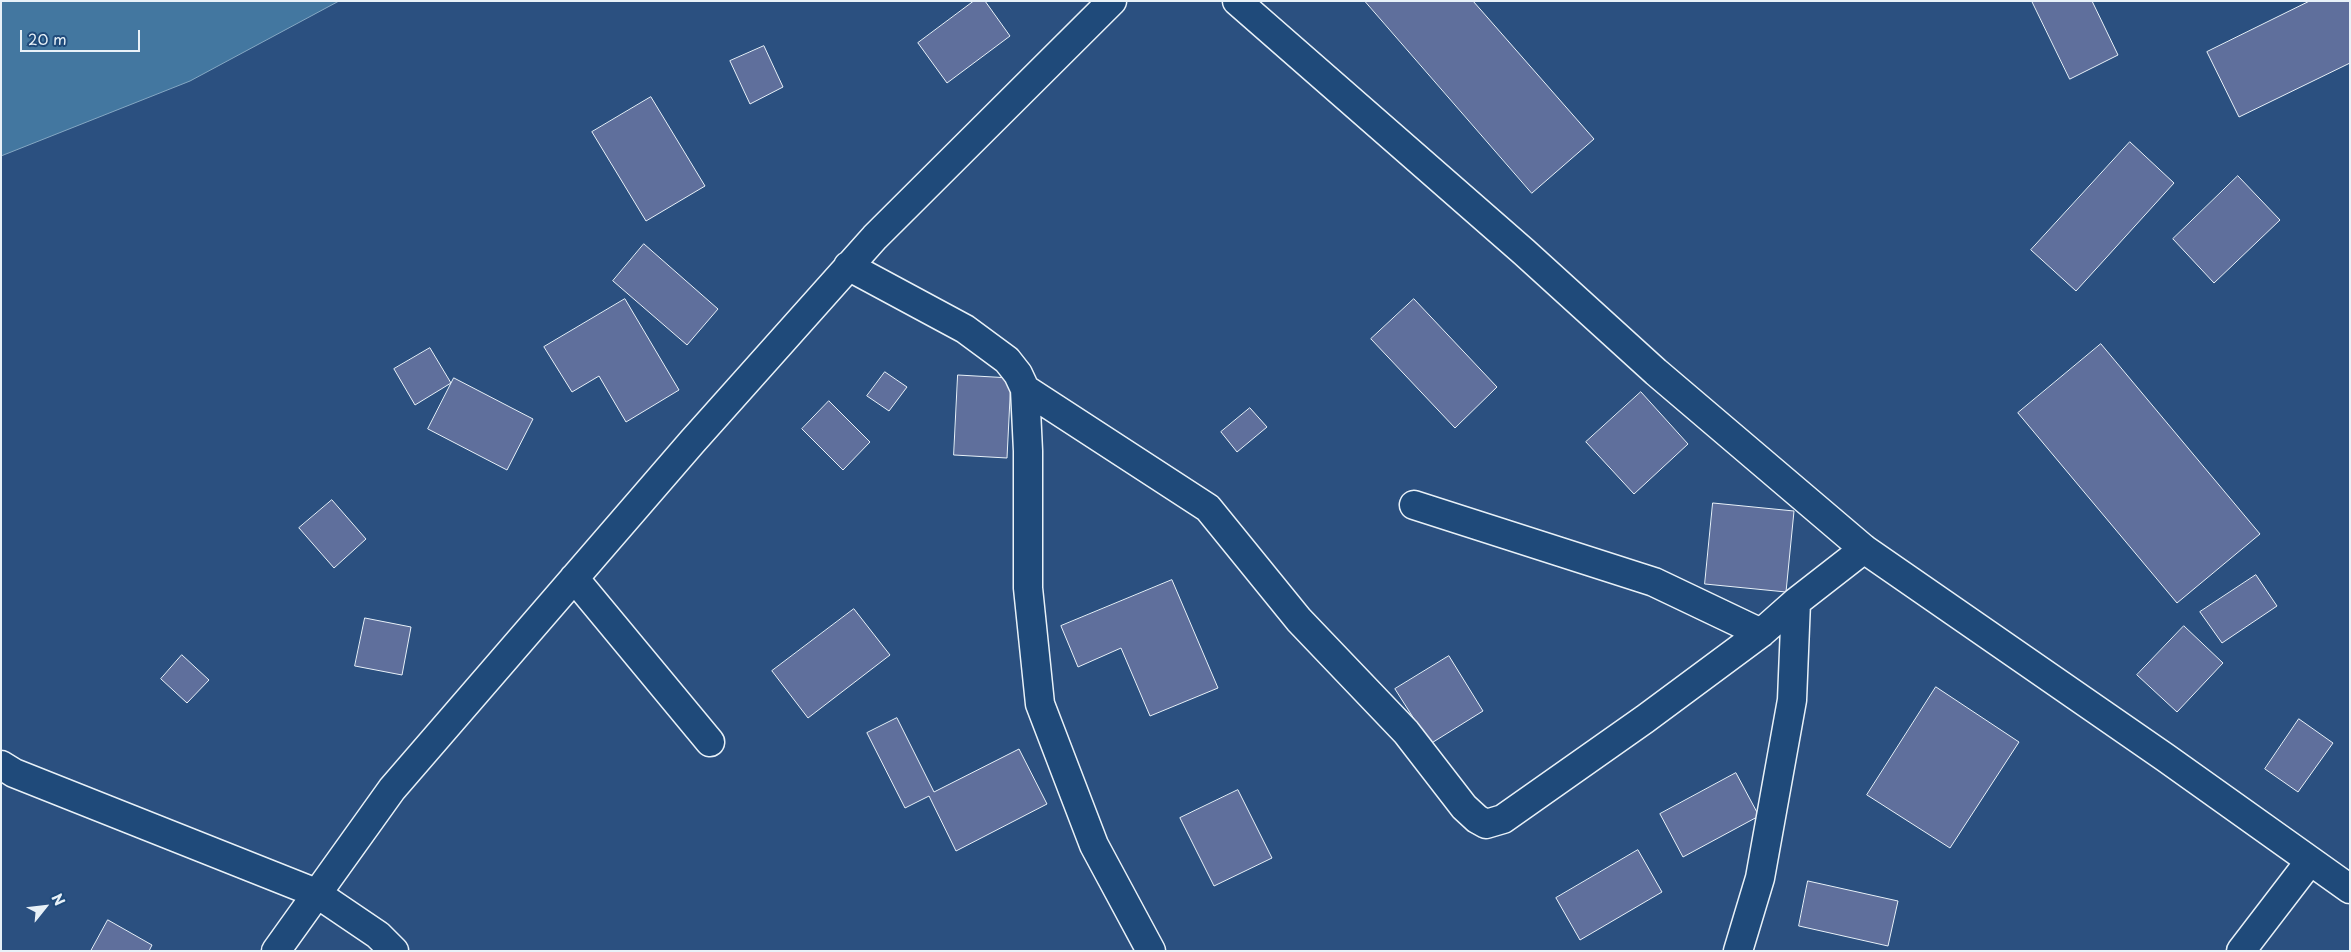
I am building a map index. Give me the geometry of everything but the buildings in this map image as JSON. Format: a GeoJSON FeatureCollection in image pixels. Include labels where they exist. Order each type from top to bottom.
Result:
{"type":"FeatureCollection","features":[{"type":"Feature","properties":{"kind":"street"},"geometry":{"type":"LineString","coordinates":[[276,951],[392,789],[848,266],[1112,1]]}},
{"type":"Feature","properties":{"kind":"street"},"geometry":{"type":"LineString","coordinates":[[1237,1],[1524,252],[1656,372],[1864,549],[2350,889]]}},
{"type":"Feature","properties":{"kind":"street"},"geometry":{"type":"LineString","coordinates":[[848,266],[965,329],[1007,360],[1018,374],[1025,389],[1028,451],[1028,588],[1040,704],[1094,845],[1151,951]]}},
{"type":"Feature","properties":{"kind":"street"},"geometry":{"type":"LineString","coordinates":[[1025,389],[1208,508],[1299,620],[1406,732],[1464,807],[1477,819],[1486,824],[1503,819],[1645,719],[1761,633],[1796,602],[1864,549]]}},
{"type":"Feature","properties":{"kind":"street"},"geometry":{"type":"LineString","coordinates":[[1414,505],[1654,582],[1761,633]]}},
{"type":"Feature","properties":{"kind":"street"},"geometry":{"type":"LineString","coordinates":[[574,578],[710,742]]}},
{"type":"Feature","properties":{"kind":"street"},"geometry":{"type":"LineString","coordinates":[[1738,951],[1760,878],[1790,710],[1796,602]]}},
{"type":"Feature","properties":{"kind":"street"},"geometry":{"type":"LineString","coordinates":[[1,766],[14,773],[316,893],[378,935],[394,951]]}},
{"type":"Feature","properties":{"kind":"street"},"geometry":{"type":"LineString","coordinates":[[2241,951],[2310,861]]}},
{"type":"Feature","properties":{"kind":"water"},"geometry":{"type":"Polygon","coordinates":[[[1,1],[339,1],[190,81],[1,156],[1,1]]]}}]}
